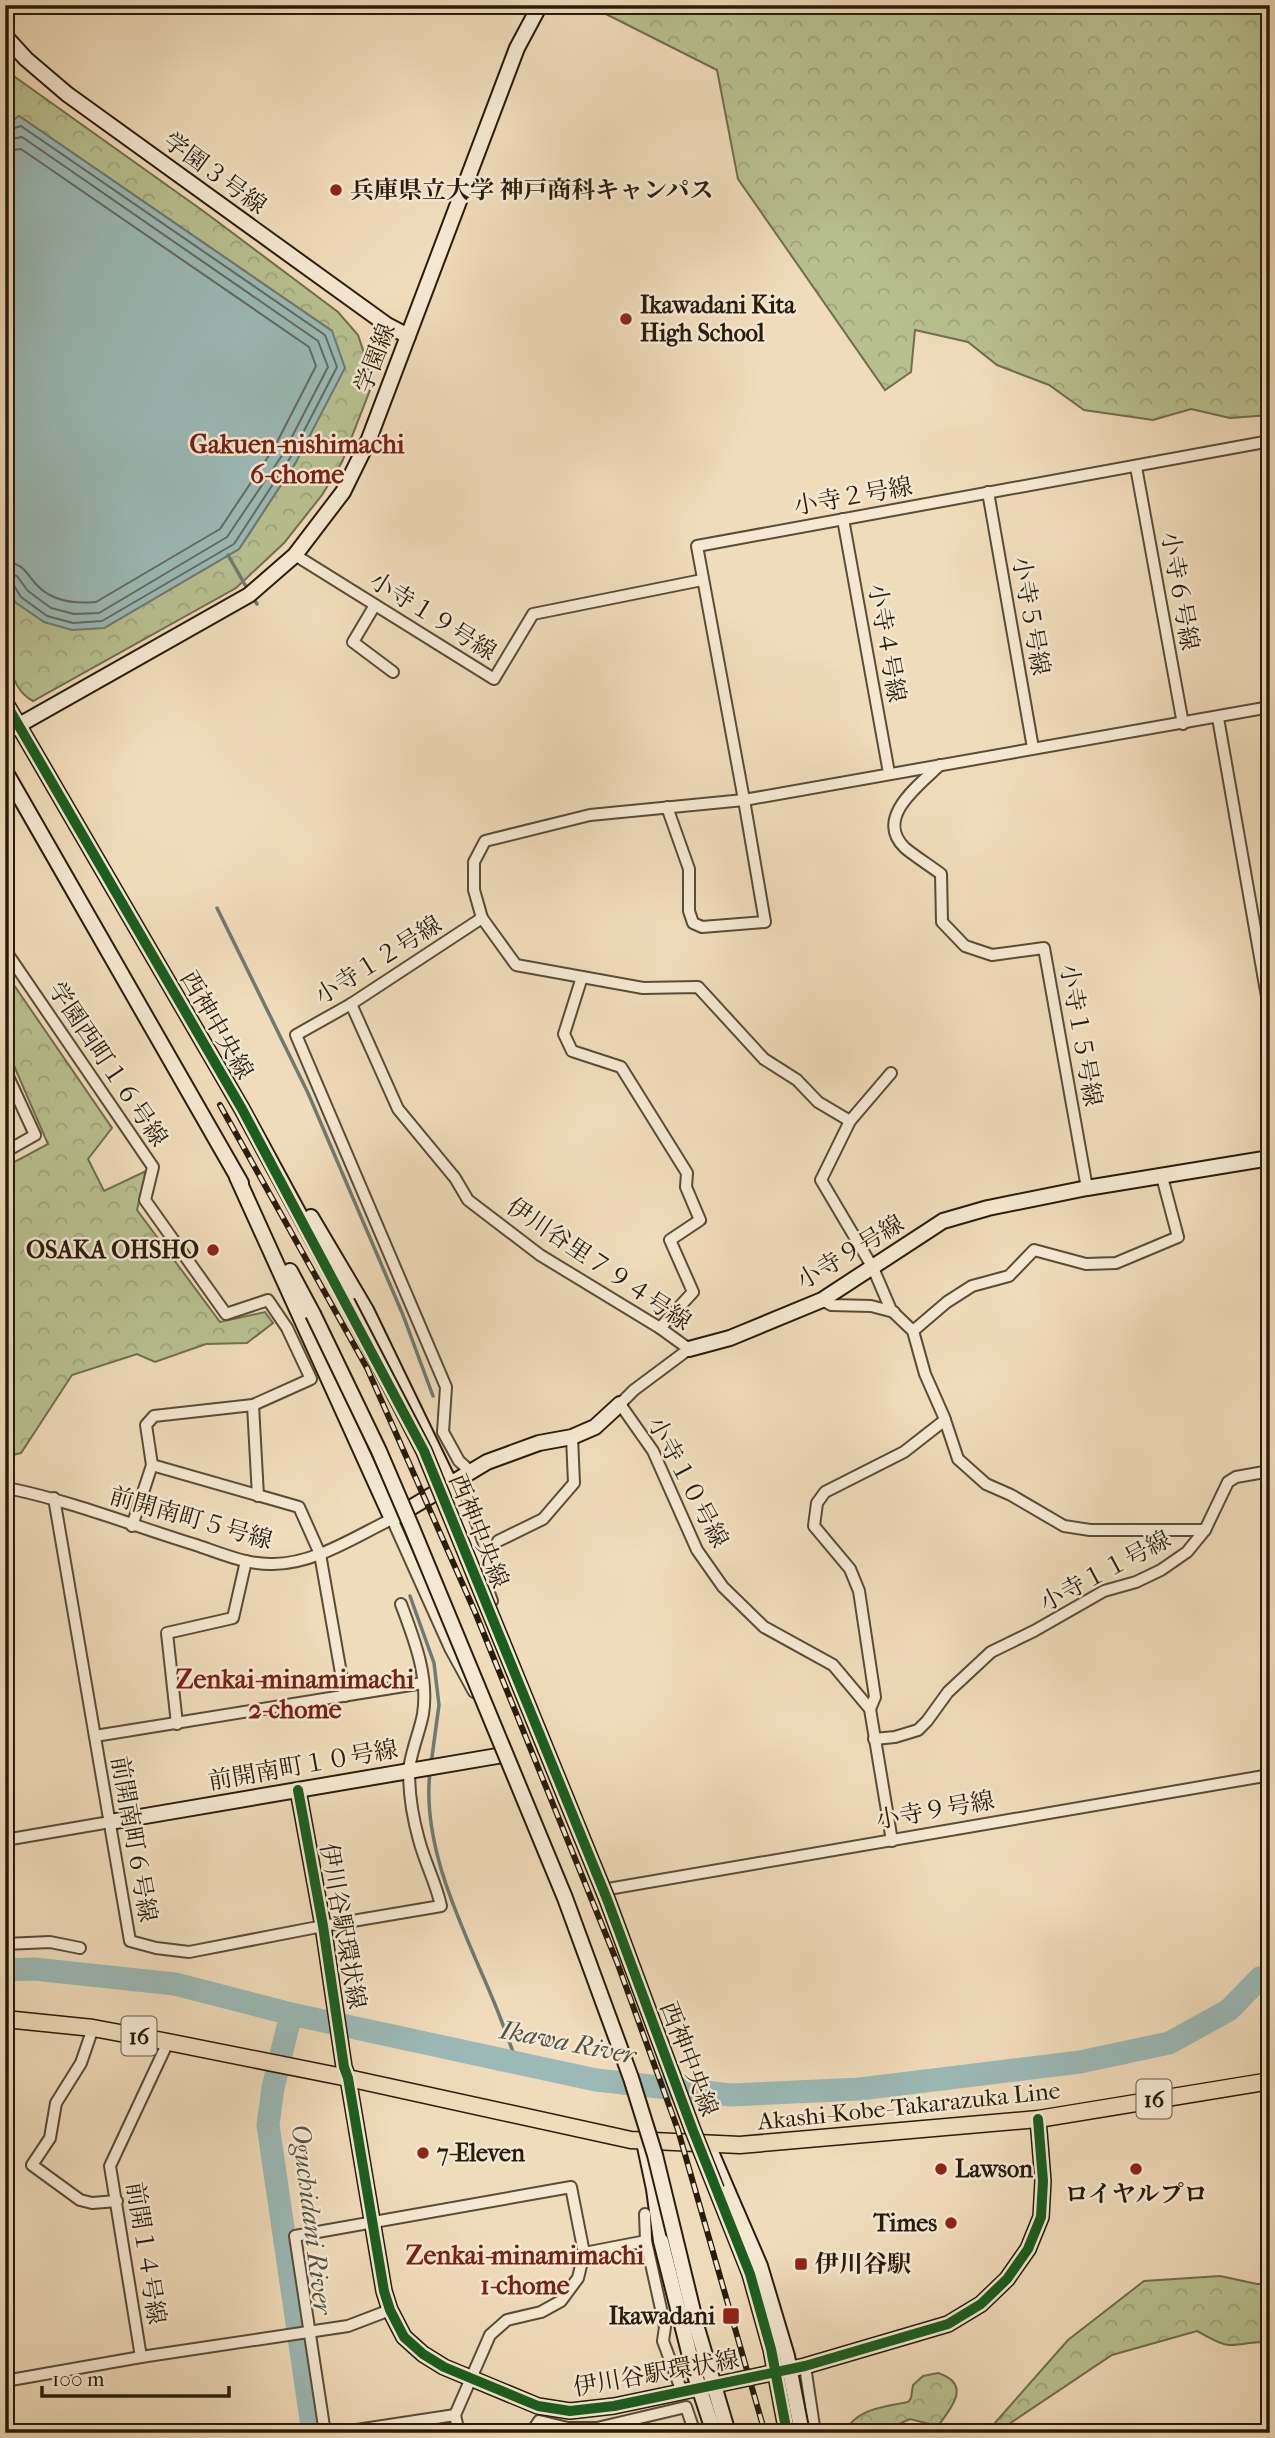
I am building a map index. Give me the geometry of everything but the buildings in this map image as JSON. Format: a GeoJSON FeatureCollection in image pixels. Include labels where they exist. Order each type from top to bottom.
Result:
{"type":"FeatureCollection","features":[{"type":"Feature","properties":{"kind":"main road","name":"16"},"geometry":{"type":"LineString","coordinates":[[5,2019],[93,2028],[277,2065],[346,2072]]}},
{"type":"Feature","properties":{"kind":"main road","name":"Akashi-Kobe-Takarazuka Line"},"geometry":{"type":"LineString","coordinates":[[346,2072],[644,2142],[708,2146],[740,2146],[1038,2119],[1270,2081]]}},
{"type":"Feature","properties":{"kind":"street","name":"学園線"},"geometry":{"type":"LineString","coordinates":[[11,730],[249,595],[295,555],[343,492],[369,439],[517,48],[540,5]]}},
{"type":"Feature","properties":{"kind":"street","name":"学園３号線"},"geometry":{"type":"LineString","coordinates":[[5,36],[26,59],[67,94],[387,325],[408,336]]}},
{"type":"Feature","properties":{"kind":"street","name":"小寺２号線"},"geometry":{"type":"LineString","coordinates":[[667,807],[689,869],[689,911],[693,923],[702,927],[765,922],[697,545],[1270,441]]}},
{"type":"Feature","properties":{"kind":"street","name":"小寺６号線"},"geometry":{"type":"LineString","coordinates":[[1136,467],[1183,724]]}},
{"type":"Feature","properties":{"kind":"street","name":"小寺５号線"},"geometry":{"type":"LineString","coordinates":[[988,492],[1033,748]]}},
{"type":"Feature","properties":{"kind":"street","name":"小寺４号線"},"geometry":{"type":"LineString","coordinates":[[843,519],[890,773]]}},
{"type":"Feature","properties":{"kind":"street","name":"小寺１９号線"},"geometry":{"type":"LineString","coordinates":[[295,555],[494,679],[533,614],[702,580]]}},
{"type":"Feature","properties":{"kind":"street"},"geometry":{"type":"LineString","coordinates":[[375,605],[353,642],[393,672]]}},
{"type":"Feature","properties":{"kind":"street","name":"西神中央線"},"geometry":{"type":"LineString","coordinates":[[5,702],[11,730],[242,1109],[424,1451],[607,1899],[692,2128],[750,2274],[771,2348],[787,2433]]}},
{"type":"Feature","properties":{"kind":"street"},"geometry":{"type":"LineString","coordinates":[[850,1121],[818,1102],[797,1080],[764,1059],[698,987],[643,988],[516,965],[482,918],[474,890],[474,862],[485,841],[590,816],[744,800],[1270,707]]}},
{"type":"Feature","properties":{"kind":"street"},"geometry":{"type":"LineString","coordinates":[[1218,718],[1270,1014]]}},
{"type":"Feature","properties":{"kind":"street","name":"小寺１５号線"},"geometry":{"type":"LineString","coordinates":[[940,764],[894,817],[893,832],[905,847],[941,874],[942,922],[965,946],[992,955],[1044,948],[1087,1188]]}},
{"type":"Feature","properties":{"kind":"street"},"geometry":{"type":"LineString","coordinates":[[5,771],[313,1314],[390,1476],[565,1898],[631,2078],[655,2155],[697,2328],[729,2433]]}},
{"type":"Feature","properties":{"kind":"street","name":"小寺１２号線"},"geometry":{"type":"LineString","coordinates":[[470,1471],[459,1461],[443,1432],[446,1387],[296,1035],[351,1004],[482,918]]}},
{"type":"Feature","properties":{"kind":"street","name":"学園西町１６号線"},"geometry":{"type":"LineString","coordinates":[[5,950],[153,1167],[145,1200],[226,1314],[268,1300],[287,1328],[312,1379],[253,1405]]}},
{"type":"Feature","properties":{"kind":"street"},"geometry":{"type":"LineString","coordinates":[[582,977],[564,1034],[572,1051],[621,1067],[687,1173],[686,1187],[700,1220],[670,1240],[693,1292],[660,1328]]}},
{"type":"Feature","properties":{"kind":"street","name":"伊川谷里７９４号線"},"geometry":{"type":"LineString","coordinates":[[351,1004],[398,1109],[455,1178],[468,1200],[540,1255],[660,1328],[689,1349]]}},
{"type":"Feature","properties":{"kind":"street"},"geometry":{"type":"LineString","coordinates":[[5,1070],[35,1135],[5,1152]]}},
{"type":"Feature","properties":{"kind":"street"},"geometry":{"type":"LineString","coordinates":[[891,1073],[850,1121],[821,1180],[873,1268],[894,1312],[913,1331],[925,1374],[958,1459],[986,1485],[1012,1495],[1063,1526],[1090,1530],[1205,1530]]}},
{"type":"Feature","properties":{"kind":"street"},"geometry":{"type":"LineString","coordinates":[[242,1109],[292,1185],[366,1310],[449,1482]]}},
{"type":"Feature","properties":{"kind":"street","name":"小寺９号線"},"geometry":{"type":"LineString","coordinates":[[392,1518],[486,1462],[539,1443],[572,1437],[595,1427],[634,1390],[689,1349],[730,1338],[822,1300],[943,1221],[988,1208],[1087,1188],[1270,1158]]}},
{"type":"Feature","properties":{"kind":"street"},"geometry":{"type":"LineString","coordinates":[[237,1177],[450,1648],[503,1755],[604,2015],[644,2142],[654,2189],[654,2241],[665,2327],[663,2341],[682,2392]]}},
{"type":"Feature","properties":{"kind":"street"},"geometry":{"type":"LineString","coordinates":[[913,1331],[947,1302],[972,1286],[1009,1276],[1034,1250],[1086,1264],[1116,1263],[1178,1237],[1161,1177]]}},
{"type":"Feature","properties":{"kind":"street"},"geometry":{"type":"LineString","coordinates":[[822,1300],[831,1305],[871,1306],[894,1312]]}},
{"type":"Feature","properties":{"kind":"street","name":"小寺１０号線"},"geometry":{"type":"LineString","coordinates":[[620,1404],[653,1451],[697,1550],[723,1587],[764,1627],[833,1665],[870,1709]]}},
{"type":"Feature","properties":{"kind":"street"},"geometry":{"type":"LineString","coordinates":[[132,1525],[152,1465],[146,1425],[154,1416],[253,1405],[258,1496]]}},
{"type":"Feature","properties":{"kind":"street"},"geometry":{"type":"LineString","coordinates":[[892,1841],[870,1709],[875,1697],[859,1591],[850,1569],[814,1526],[817,1503],[825,1492],[904,1452],[945,1420]]}},
{"type":"Feature","properties":{"kind":"street"},"geometry":{"type":"LineString","coordinates":[[498,1541],[543,1518],[574,1483],[572,1437]]}},
{"type":"Feature","properties":{"kind":"street"},"geometry":{"type":"LineString","coordinates":[[152,1465],[299,1507],[320,1554],[345,1696]]}},
{"type":"Feature","properties":{"kind":"street","name":"小寺１１号線"},"geometry":{"type":"LineString","coordinates":[[874,1739],[895,1737],[918,1730],[928,1721],[948,1692],[991,1652],[1104,1591],[1136,1582],[1161,1570],[1187,1552],[1205,1530],[1228,1482],[1236,1477],[1270,1471]]}},
{"type":"Feature","properties":{"kind":"street","name":"西神中央線"},"geometry":{"type":"LineString","coordinates":[[449,1482],[500,1622],[608,1889],[699,2131],[708,2146]]}},
{"type":"Feature","properties":{"kind":"street","name":"前開南町５号線"},"geometry":{"type":"LineString","coordinates":[[5,1490],[12,1489],[54,1498],[246,1560],[273,1564],[320,1554],[392,1518]]}},
{"type":"Feature","properties":{"kind":"street","name":"前開南町６号線"},"geometry":{"type":"LineString","coordinates":[[54,1498],[131,1941],[156,1948],[189,1952],[441,1906],[420,1842],[414,1813],[413,1769],[424,1709],[423,1683],[421,1661],[401,1604]]}},
{"type":"Feature","properties":{"kind":"street"},"geometry":{"type":"LineString","coordinates":[[177,1724],[167,1633],[233,1618],[246,1560]]}},
{"type":"Feature","properties":{"kind":"street"},"geometry":{"type":"LineString","coordinates":[[95,1736],[423,1683]]}},
{"type":"Feature","properties":{"kind":"street","name":"前開南町１０号線"},"geometry":{"type":"LineString","coordinates":[[110,1822],[503,1755]]}},
{"type":"Feature","properties":{"kind":"street","name":"小寺９号線"},"geometry":{"type":"LineString","coordinates":[[608,1889],[1270,1775]]}},
{"type":"Feature","properties":{"kind":"street","name":"伊川谷駅環状線"},"geometry":{"type":"LineString","coordinates":[[298,1790],[384,2291],[404,2337],[423,2354],[470,2378],[538,2406],[570,2411],[614,2406],[805,2366],[948,2324],[981,2304],[1007,2279],[1028,2249],[1041,2217],[1043,2181],[1038,2119]]}},
{"type":"Feature","properties":{"kind":"street"},"geometry":{"type":"LineString","coordinates":[[5,1840],[110,1822]]}},
{"type":"Feature","properties":{"kind":"street"},"geometry":{"type":"LineString","coordinates":[[5,1944],[50,1942],[80,1948]]}},
{"type":"Feature","properties":{"kind":"street"},"geometry":{"type":"LineString","coordinates":[[93,2028],[81,2063],[56,2103],[50,2138],[32,2165],[80,2200],[92,2203],[117,2201]]}},
{"type":"Feature","properties":{"kind":"street","name":"前開１４号線"},"geometry":{"type":"LineString","coordinates":[[141,2357],[110,2166],[168,2042]]}},
{"type":"Feature","properties":{"kind":"street"},"geometry":{"type":"LineString","coordinates":[[708,2146],[760,2266],[787,2356],[802,2433]]}},
{"type":"Feature","properties":{"kind":"street"},"geometry":{"type":"LineString","coordinates":[[325,2433],[295,2236],[571,2187],[584,2253],[578,2278],[561,2301],[541,2312],[507,2320],[490,2335],[456,2415],[459,2433]]}},
{"type":"Feature","properties":{"kind":"street"},"geometry":{"type":"LineString","coordinates":[[645,2214],[714,2433]]}},
{"type":"Feature","properties":{"kind":"street"},"geometry":{"type":"LineString","coordinates":[[584,2253],[654,2241]]}},
{"type":"Feature","properties":{"kind":"street"},"geometry":{"type":"LineString","coordinates":[[5,2381],[141,2357],[348,2326],[390,2310]]}},
{"type":"Feature","properties":{"kind":"street"},"geometry":{"type":"LineString","coordinates":[[805,2366],[815,2433]]}},
{"type":"Feature","properties":{"kind":"street"},"geometry":{"type":"LineString","coordinates":[[531,2433],[539,2421],[568,2428],[597,2428],[686,2407],[695,2433]]}},
{"type":"Feature","properties":{"kind":"street"},"geometry":{"type":"LineString","coordinates":[[337,2433],[456,2415]]}},
{"type":"Feature","properties":{"kind":"green space"},"geometry":{"type":"Polygon","coordinates":[[[588,5],[1270,5],[1270,415],[1230,418],[1191,409],[1153,420],[1084,410],[1049,385],[997,365],[968,342],[915,330],[911,372],[885,390],[738,179],[717,70],[588,5]]]}},
{"type":"Feature","properties":{"kind":"green space"},"geometry":{"type":"Polygon","coordinates":[[[15,77],[206,213],[338,312],[358,335],[368,365],[370,390],[342,462],[322,495],[284,543],[236,588],[33,701],[22,693],[10,666],[5,632],[5,584],[15,602],[104,628],[239,549],[296,462],[332,331],[19,116],[5,126],[5,83],[15,77]]]}},
{"type":"Feature","properties":{"kind":"green space"},"geometry":{"type":"Polygon","coordinates":[[[5,972],[112,1128],[88,1159],[104,1191],[146,1171],[137,1210],[220,1322],[265,1312],[273,1323],[247,1343],[206,1344],[155,1362],[137,1354],[72,1375],[21,1453],[5,1457],[5,1167],[48,1144],[5,1045],[5,972]]]}},
{"type":"Feature","properties":{"kind":"green space"},"geometry":{"type":"Polygon","coordinates":[[[1220,2276],[1270,2284],[1270,2344],[1225,2344],[1197,2331],[1112,2355],[1000,2430],[994,2424],[1068,2340],[1144,2281],[1220,2276]]]}},
{"type":"Feature","properties":{"kind":"green space"},"geometry":{"type":"Polygon","coordinates":[[[938,2373],[954,2383],[957,2390],[953,2404],[938,2426],[910,2419],[888,2429],[845,2433],[849,2425],[863,2414],[881,2407],[908,2402],[913,2385],[923,2376],[938,2373]]]}},
{"type":"Feature","properties":{"kind":"water"},"geometry":{"type":"Polygon","coordinates":[[[19,116],[332,331],[345,368],[296,462],[239,549],[104,628],[72,630],[44,622],[15,602],[5,584],[5,126],[19,116]]]}},
{"type":"Feature","properties":{"kind":"waterway"},"geometry":{"type":"LineString","coordinates":[[228,555],[248,590]]}},
{"type":"Feature","properties":{"kind":"waterway"},"geometry":{"type":"LineString","coordinates":[[252,596],[257,604]]}},
{"type":"Feature","properties":{"kind":"waterway"},"geometry":{"type":"LineString","coordinates":[[217,908],[308,1093],[403,1315],[433,1396]]}},
{"type":"Feature","properties":{"kind":"waterway"},"geometry":{"type":"LineString","coordinates":[[410,1596],[434,1663],[439,1705],[431,1764]]}},
{"type":"Feature","properties":{"kind":"waterway"},"geometry":{"type":"LineString","coordinates":[[430,1772],[432,1831],[439,1860],[459,1919],[517,2062]]}},
{"type":"Feature","properties":{"kind":"waterway","name":"Ikawa River"},"geometry":{"type":"LineString","coordinates":[[5,1970],[34,1969],[175,1984],[291,2014],[596,2080],[731,2095],[860,2089],[1080,2062],[1169,2043],[1229,2010],[1260,1978],[1270,1978]]}},
{"type":"Feature","properties":{"kind":"waterway","name":"Oguchidani River"},"geometry":{"type":"LineString","coordinates":[[291,2014],[273,2088],[268,2125],[313,2433]]}},
{"type":"Feature","properties":{"kind":"railway"},"geometry":{"type":"LineString","coordinates":[[220,1105],[367,1368],[475,1612],[617,1962],[678,2130],[765,2433]]}},
{"type":"Feature","properties":{"kind":"cycle path"},"geometry":{"type":"LineString","coordinates":[[5,702],[242,1109],[424,1451],[607,1899],[692,2128],[750,2274],[771,2349],[787,2433]]}},
{"type":"Feature","properties":{"kind":"cycle path"},"geometry":{"type":"LineString","coordinates":[[298,1790],[384,2291],[404,2337],[423,2354],[444,2367],[538,2406],[570,2411],[614,2406],[805,2366],[948,2324],[981,2304],[1007,2279],[1028,2249],[1041,2217],[1043,2181],[1038,2119]]}},
{"type":"Feature","properties":{"kind":"place","name":"兵庫県立大学 神戸商科キャンパス"},"geometry":{"type":"Point","coordinates":[336,190]}},
{"type":"Feature","properties":{"kind":"place","name":"Ikawadani Kita High School"},"geometry":{"type":"Point","coordinates":[626,319]}},
{"type":"Feature","properties":{"kind":"place","name":"OSAKA OHSHO"},"geometry":{"type":"Point","coordinates":[213,1250]}},
{"type":"Feature","properties":{"kind":"place","name":"7-Eleven"},"geometry":{"type":"Point","coordinates":[423,2153]}},
{"type":"Feature","properties":{"kind":"place","name":"Lawson"},"geometry":{"type":"Point","coordinates":[941,2169]}},
{"type":"Feature","properties":{"kind":"place","name":"ロイヤルプロ"},"geometry":{"type":"Point","coordinates":[1136,2169]}},
{"type":"Feature","properties":{"kind":"place","name":"Times"},"geometry":{"type":"Point","coordinates":[951,2223]}},
{"type":"Feature","properties":{"kind":"place","name":"伊川谷駅"},"geometry":{"type":"Point","coordinates":[801,2264]}},
{"type":"Feature","properties":{"kind":"place","name":"Ikawadani"},"geometry":{"type":"Point","coordinates":[731,2316]}},
{"type":"Feature","properties":{"kind":"district","name":"Gakuen-nishimachi 6-chome"},"geometry":{"type":"Point","coordinates":[297,459]}},
{"type":"Feature","properties":{"kind":"district","name":"Zenkai-minamimachi 2-chome"},"geometry":{"type":"Point","coordinates":[295,1694]}},
{"type":"Feature","properties":{"kind":"district","name":"Zenkai-minamimachi 1-chome"},"geometry":{"type":"Point","coordinates":[525,2270]}}]}
